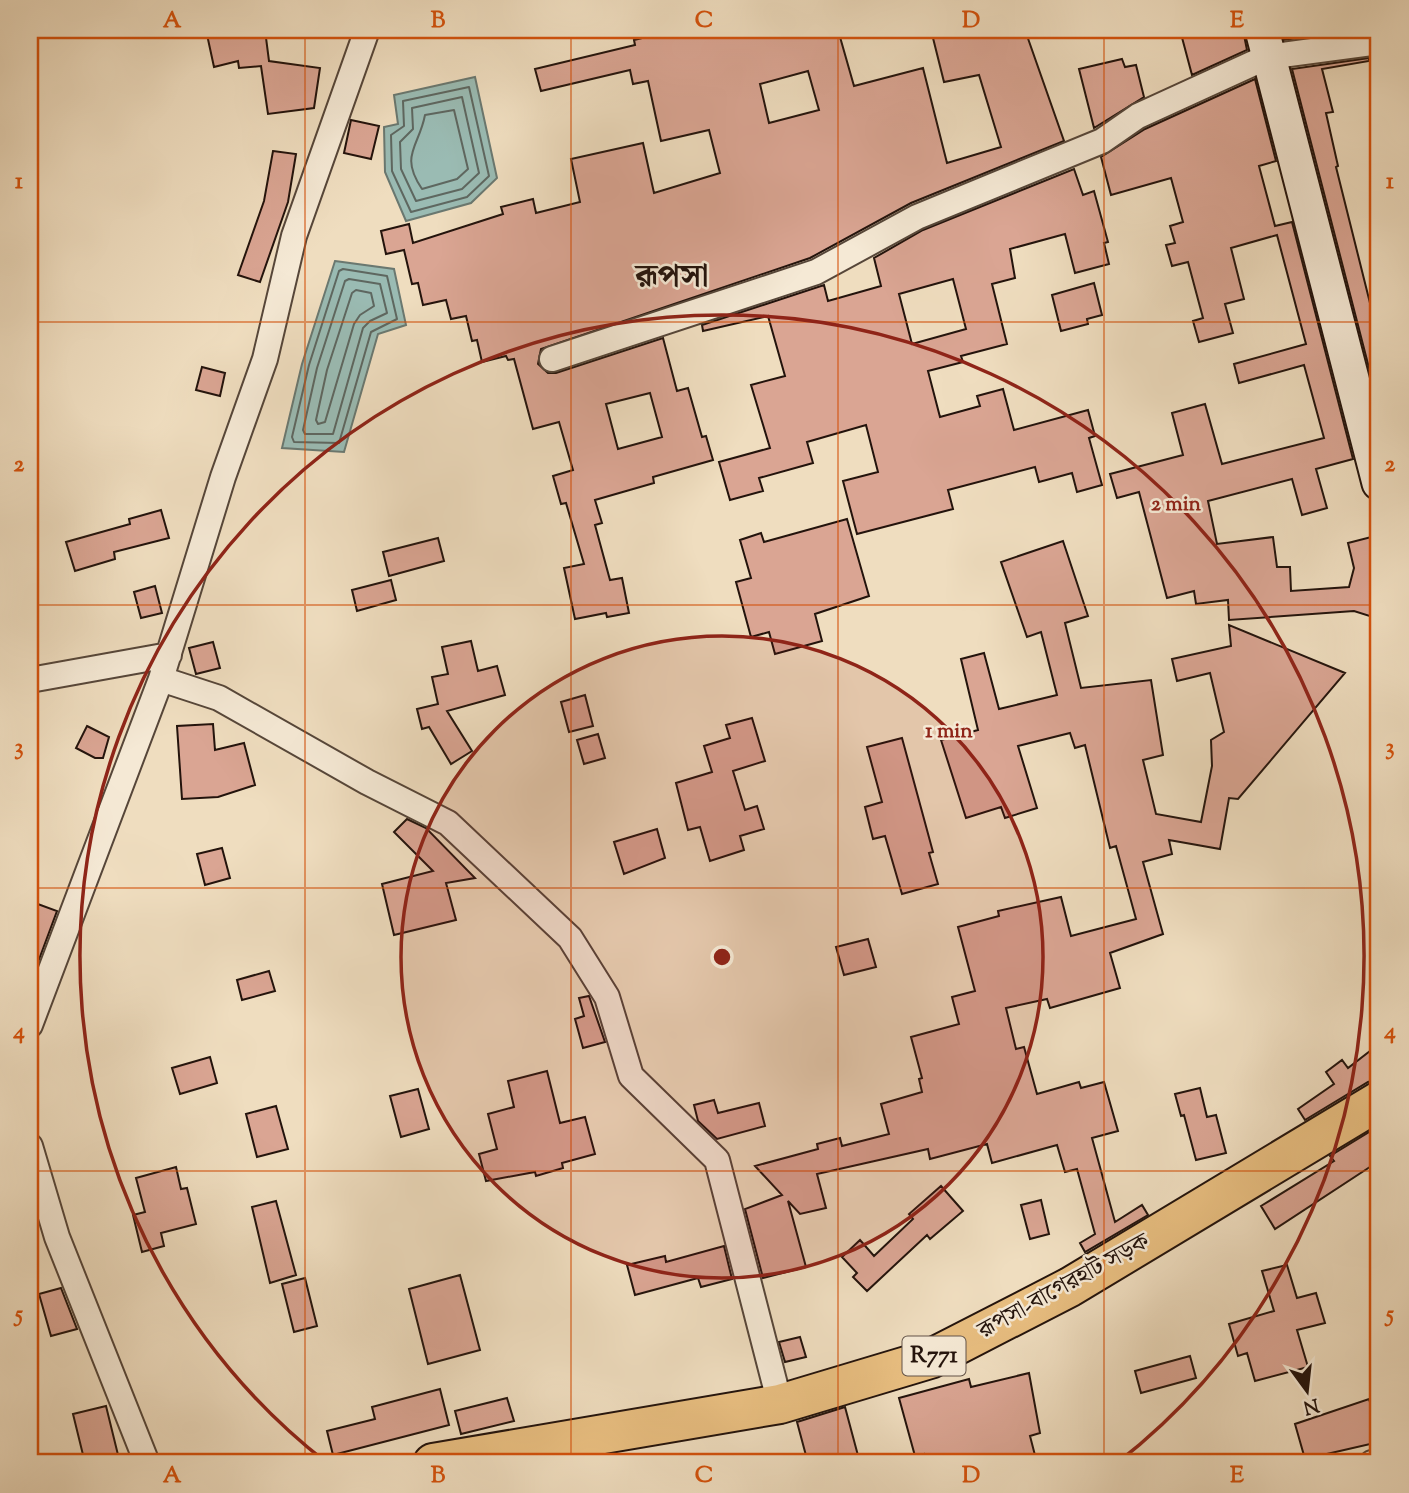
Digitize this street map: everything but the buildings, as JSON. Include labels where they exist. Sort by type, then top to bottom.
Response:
[{"type":"main road","points":[[1265,43],[1379,483]]},
{"type":"main road","name":"রূপসা-বাগেরহাট সড়ক","points":[[433,1463],[780,1404],[930,1359],[1070,1287],[1379,1101]]},
{"type":"street","points":[[30,1025],[161,680],[223,477],[265,359],[294,236],[367,30]]},
{"type":"street","points":[[552,359],[816,272],[917,217],[1102,141],[1139,116],[1265,43],[1379,42]]},
{"type":"street","points":[[30,680],[169,655]]},
{"type":"street","points":[[161,680],[219,698],[368,782],[448,823],[570,938],[607,997],[631,1076],[717,1160],[780,1404]]},
{"type":"street","points":[[30,1146],[57,1237],[147,1463]]},
{"type":"street","points":[[1372,1463],[1379,1461]]},
{"type":"water","points":[[475,77],[497,178],[471,203],[406,221],[385,172],[384,127],[398,124],[394,95]]},
{"type":"water","points":[[335,261],[394,269],[406,325],[378,334],[344,452],[282,448],[302,364]]},
{"type":"district","name":"রূপসা","points":[[672,278]]}]
